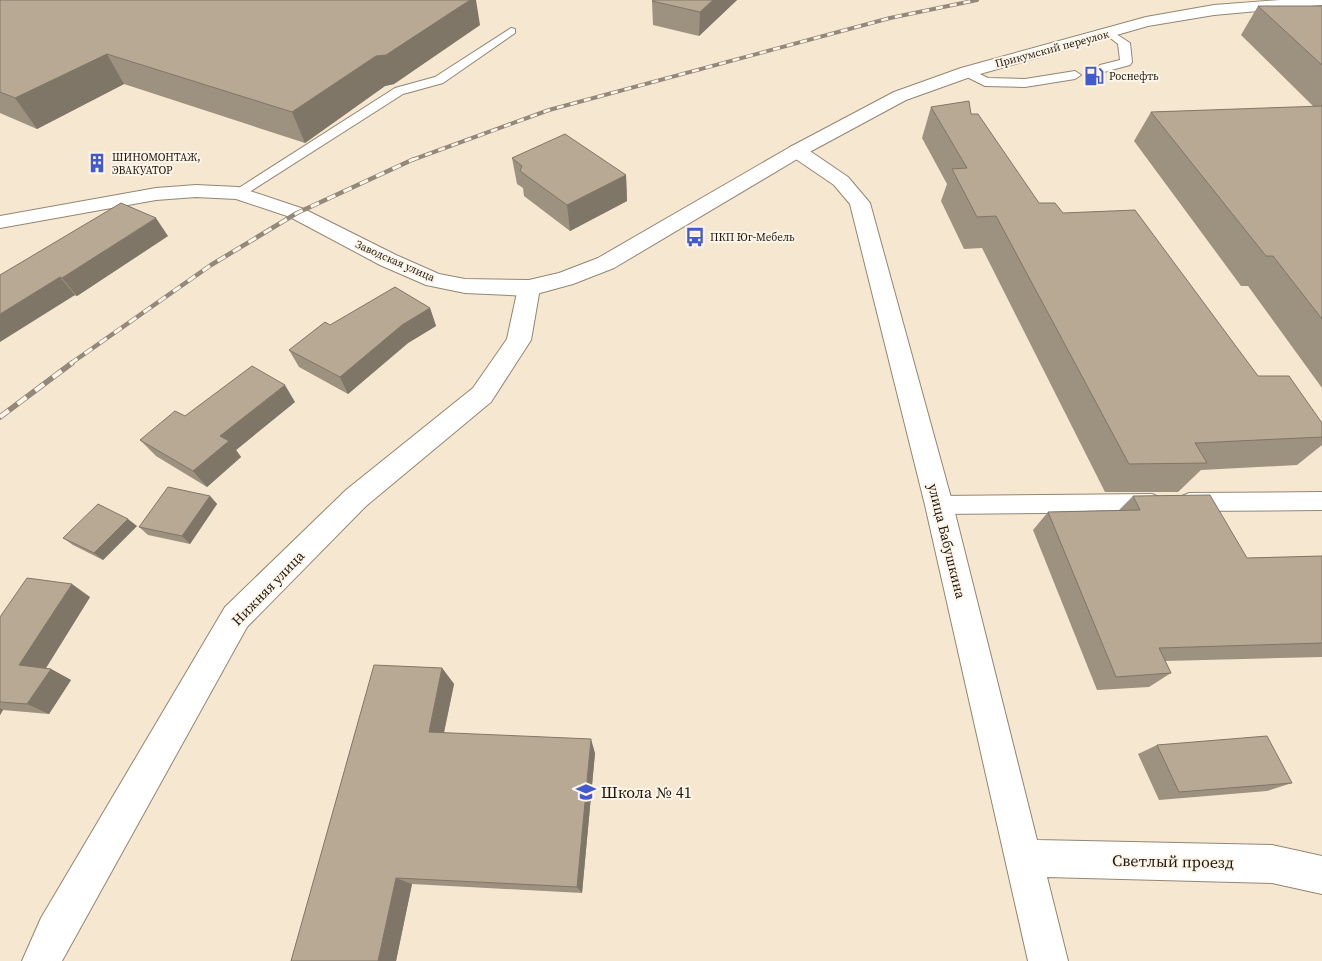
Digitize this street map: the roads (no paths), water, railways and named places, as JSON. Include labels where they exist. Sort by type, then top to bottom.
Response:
[{"type":"main road","name":"Прикумский переулок","points":[[797,151],[900,96],[967,72],[1146,22],[1214,10],[1322,1]]},
{"type":"main road","name":"Заводская улица","points":[[0,222],[156,194],[196,191],[238,192],[297,213],[388,260],[434,280],[465,286],[529,288],[565,279],[606,263],[797,151]]},
{"type":"main road","name":"улица Бабушкина","points":[[797,151],[841,181],[860,203],[939,505],[1048,961]]},
{"type":"main road","name":"Нижняя улица","points":[[42,961],[55,932],[236,617],[356,498],[482,395],[519,340],[529,288]]},
{"type":"main road","name":"Светлый проезд","points":[[1022,858],[1272,864],[1322,875]]},
{"type":"lane","points":[[238,192],[319,144],[400,91],[439,80],[511,31]]},
{"type":"lane","points":[[1104,68],[1126,62],[1124,43],[1110,33]]},
{"type":"lane","points":[[967,72],[985,82],[1025,83],[1075,75]]},
{"type":"lane","points":[[939,505],[1322,501]]},
{"type":"railway","points":[[412,160],[549,110],[890,18],[977,0]]},
{"type":"railway","points":[[70,364],[211,265],[297,213],[414,159]]},
{"type":"railway","points":[[0,417],[72,363]]},
{"type":"place","name":"Роснефть","points":[[1094,76]]},
{"type":"place","name":"ШИНОМОНТАЖ, ЭВАКУАТОР","points":[[97,163]]},
{"type":"place","name":"ПКП Юг-Мебель","points":[[695,237]]},
{"type":"place","name":"Школа № 41","points":[[586,792]]}]
